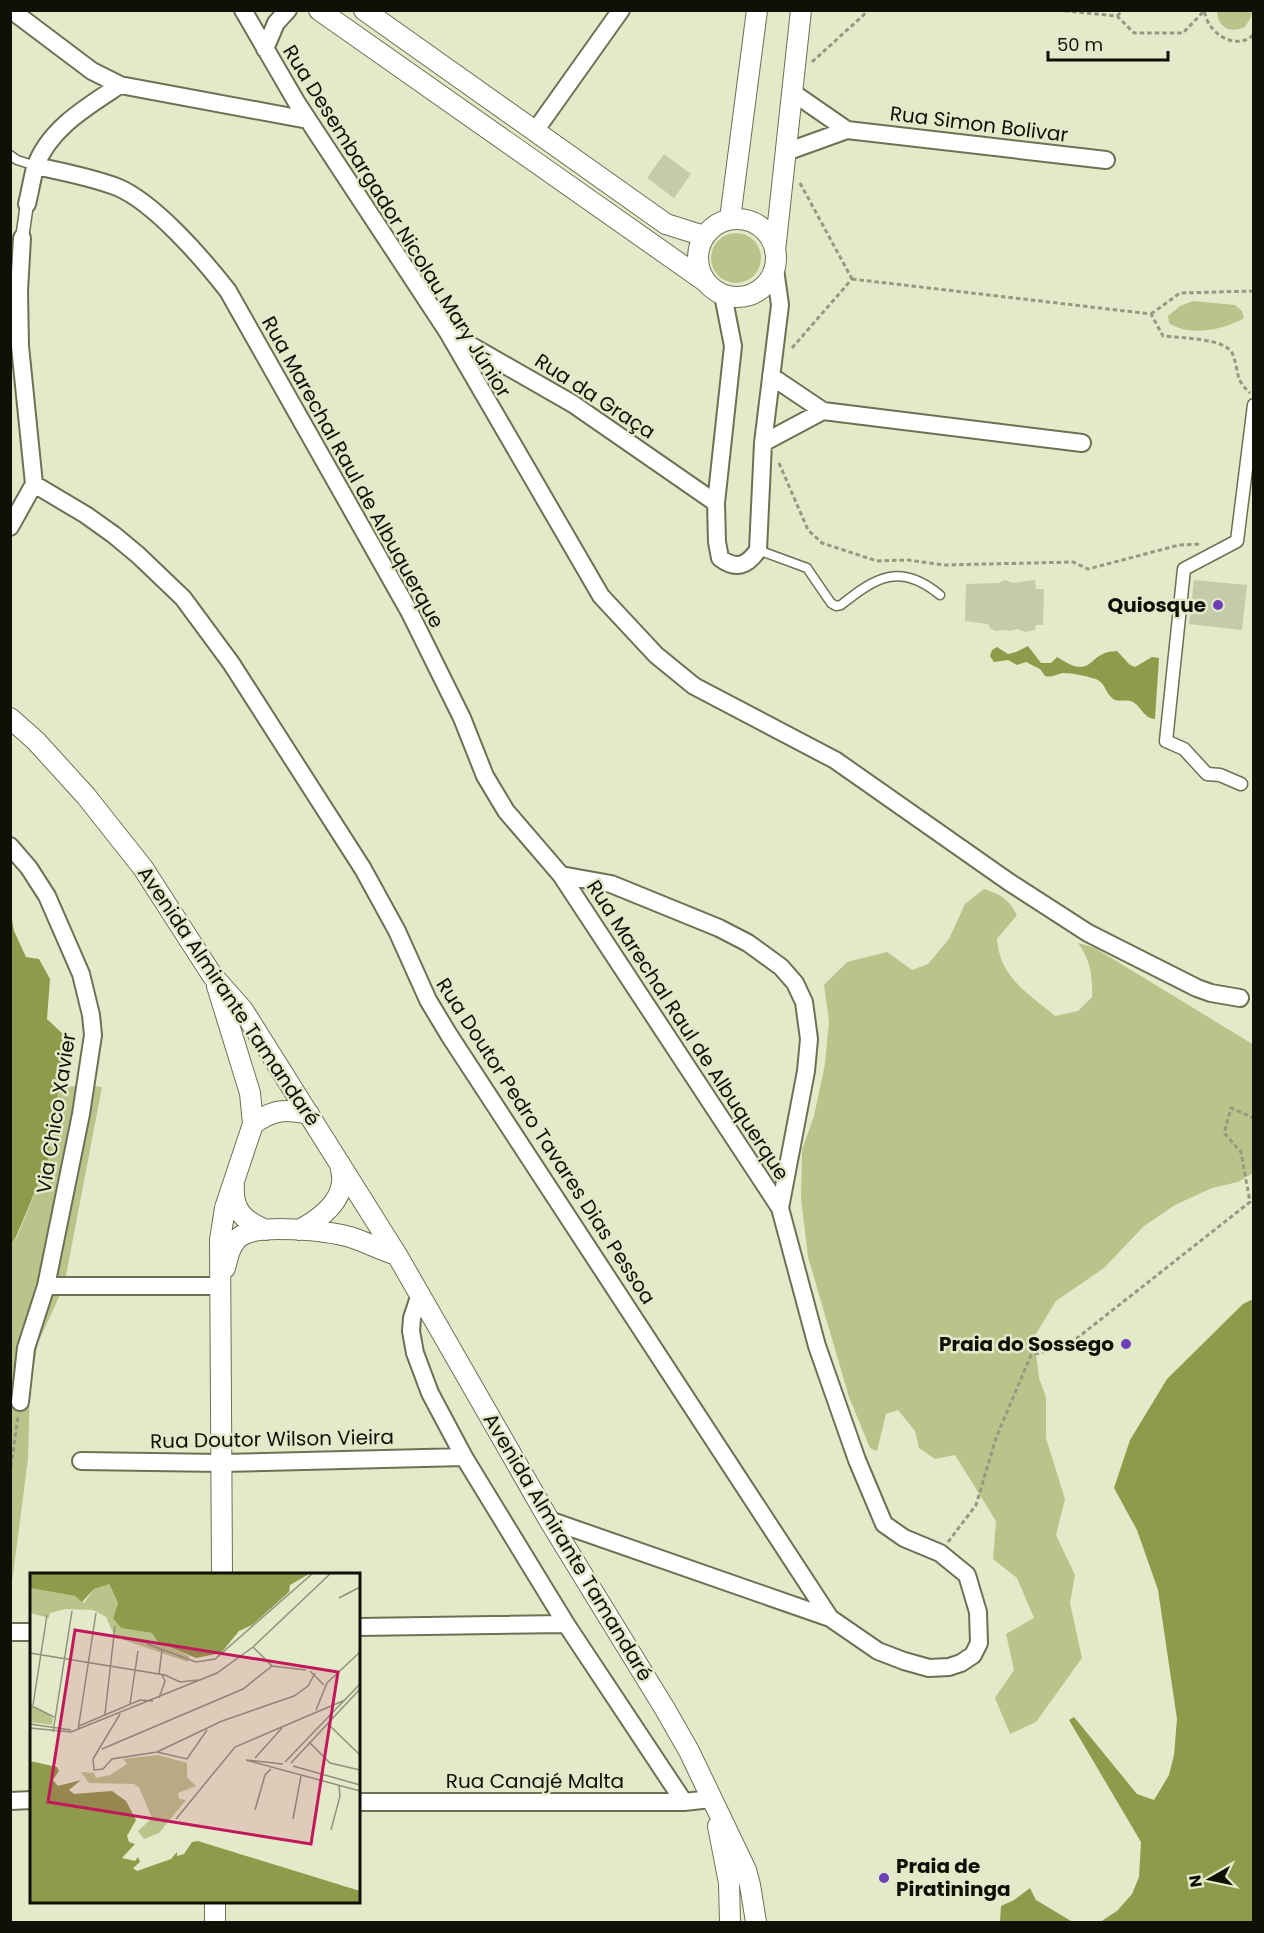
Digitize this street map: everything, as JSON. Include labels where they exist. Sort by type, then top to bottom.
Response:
[{"type":"street","points":[[10,10],[92,71],[120,85],[308,120]]},
{"type":"street","name":"Rua Desembargador Nicolau Mary Júnior","points":[[243,10],[308,120],[447,332],[601,596],[656,655],[694,686],[835,760],[1010,882],[1088,933],[1197,988],[1240,998]]},
{"type":"street","name":"Rua Desembargador Nicolau Mary Júnior","points":[[265,49],[276,22],[288,10]]},
{"type":"street","points":[[319,10],[706,282],[714,290],[734,298],[746,297],[766,285],[775,260],[801,10]]},
{"type":"street","points":[[535,131],[621,10]]},
{"type":"street","points":[[730,219],[757,10]]},
{"type":"street","points":[[373,13],[666,224],[704,236]]},
{"type":"street","points":[[10,527],[34,484],[20,346],[19,291],[22,238],[36,166],[46,147],[65,124],[83,109],[120,85]]},
{"type":"street","name":"Rua Simon Bolivar","points":[[793,86],[847,130]]},
{"type":"street","name":"Rua Simon Bolivar","points":[[786,154],[847,130],[1106,160]]},
{"type":"street","name":"Rua Marechal Raul de Albuquerque","points":[[36,166],[119,188],[137,199],[203,258],[228,291],[409,611],[462,718],[485,776],[507,811],[561,875],[780,1209],[817,1346],[857,1460],[884,1524],[904,1538],[940,1553],[967,1575],[978,1612],[979,1643],[973,1655],[961,1663],[948,1667],[929,1668],[904,1661],[878,1652],[830,1618],[549,1520]]},
{"type":"street","points":[[706,282],[700,272],[699,247],[704,236],[720,222],[742,219],[754,223],[771,239],[780,305],[771,373],[758,550],[751,561],[739,565],[727,564],[720,558],[717,542],[716,503],[733,346],[723,295]]},
{"type":"street","name":"Rua da Graça","points":[[447,332],[573,404],[716,503]]},
{"type":"street","points":[[771,373],[823,411],[1082,443]]},
{"type":"street","points":[[1241,784],[1220,775],[1207,774],[1184,749],[1166,741],[1184,569],[1237,541],[1254,405]]},
{"type":"street","points":[[766,441],[823,411]]},
{"type":"street","name":"Rua Doutor Pedro Tavares Dias Pessoa","points":[[34,484],[86,515],[138,555],[183,598],[231,663],[363,869],[397,931],[428,1000],[449,1035],[830,1618]]},
{"type":"street","name":"Avenida Almirante Tamandaré","points":[[10,718],[36,741],[86,796],[136,859],[212,975],[243,1010],[397,1255],[549,1520],[689,1751],[746,1870],[756,1923]]},
{"type":"street","name":"Via Chico Xavier","points":[[10,846],[29,868],[47,896],[81,974],[91,1015],[93,1035],[86,1085],[46,1286],[26,1348],[20,1402]]},
{"type":"street","name":"Rua Marechal Raul de Albuquerque","points":[[561,875],[611,885],[719,928],[748,943],[781,967],[795,983],[804,1002],[809,1039],[806,1071],[780,1209]]},
{"type":"street","points":[[212,975],[253,1108],[253,1124],[225,1208],[220,1240],[222,1573]]},
{"type":"street","points":[[253,1124],[265,1115],[278,1110],[309,1114]]},
{"type":"street","points":[[299,1230],[316,1221],[334,1201],[343,1180],[340,1164]]},
{"type":"street","points":[[234,1181],[233,1193],[237,1209],[247,1221],[266,1230]]},
{"type":"street","points":[[221,1286],[228,1255],[235,1241],[249,1232],[299,1230],[339,1234],[397,1255]]},
{"type":"street","points":[[46,1286],[221,1286]]},
{"type":"street","name":"Avenida Almirante Tamandaré","points":[[420,1294],[412,1325],[415,1353],[430,1393],[464,1457],[566,1624],[684,1802]]},
{"type":"street","name":"Rua Doutor Wilson Vieira","points":[[81,1461],[222,1463],[464,1457]]},
{"type":"street","points":[[360,1628],[566,1624]]},
{"type":"street","points":[[10,1632],[30,1632]]},
{"type":"street","points":[[10,1801],[30,1800]]},
{"type":"street","name":"Avenida Almirante Tamandaré","points":[[712,1801],[728,1874],[730,1923]]},
{"type":"street","name":"Rua Canajé Malta","points":[[360,1802],[712,1801]]},
{"type":"street","points":[[215,1903],[215,1923]]},
{"type":"lane","points":[[10,155],[17,160],[36,166]]},
{"type":"lane","points":[[758,550],[807,567],[831,603],[836,606],[841,605],[876,580],[892,577],[908,577],[928,586],[940,595]]},
{"type":"path","points":[[793,86],[869,10]]},
{"type":"path","points":[[1058,10],[1117,16],[1134,33],[1183,33],[1203,11],[1211,28],[1234,42],[1251,38],[1254,34]]},
{"type":"path","points":[[1117,16],[1123,10]]},
{"type":"path","points":[[786,154],[852,279]]},
{"type":"path","points":[[852,279],[1151,314],[1180,293],[1254,291]]},
{"type":"path","points":[[771,373],[852,279]]},
{"type":"path","points":[[1151,314],[1163,336],[1222,344],[1233,352],[1240,384],[1254,396]]},
{"type":"path","points":[[766,441],[808,530],[822,543],[877,561],[908,560],[944,566],[1073,562],[1088,569],[1179,545],[1202,544]]},
{"type":"path","points":[[940,1553],[976,1505],[996,1438],[1031,1355],[1067,1346],[1250,1202],[1241,1152],[1224,1132],[1232,1108],[1254,1118]]},
{"type":"path","points":[[10,1474],[20,1402]]},
{"type":"shaded area","points":[[1252,10],[1245,27],[1234,30],[1222,25],[1217,11]]},
{"type":"shaded area","points":[[731,233],[741,233],[754,240],[761,253],[761,263],[754,276],[741,283],[731,283],[722,279],[715,272],[711,263],[711,253],[715,244],[722,237]]},
{"type":"shaded area","points":[[1193,301],[1235,305],[1242,311],[1244,318],[1217,329],[1196,331],[1186,330],[1169,323],[1168,316],[1180,306]]},
{"type":"shaded area","points":[[1028,646],[1041,663],[1051,663],[1057,657],[1079,667],[1084,667],[1105,653],[1117,651],[1130,665],[1135,667],[1152,657],[1159,658],[1155,719],[1148,717],[1133,702],[1113,699],[1096,679],[1067,673],[1045,676],[1040,669],[1026,662],[1017,665],[1008,660],[994,662],[990,656],[992,650],[997,647],[1008,654]]},
{"type":"shaded area","points":[[984,889],[1004,898],[1017,915],[997,939],[1003,964],[1025,991],[1055,1016],[1078,1011],[1092,997],[1090,968],[1078,943],[1095,948],[1254,1045],[1253,1173],[1238,1182],[1212,1188],[1175,1205],[1144,1226],[1104,1268],[1056,1301],[1034,1337],[1039,1378],[1046,1397],[1046,1438],[1065,1499],[1056,1535],[1075,1575],[1070,1603],[1082,1658],[1036,1722],[1010,1734],[995,1698],[1014,1670],[1006,1634],[1034,1618],[1017,1578],[993,1559],[996,1521],[955,1455],[935,1459],[919,1448],[915,1431],[898,1410],[886,1414],[877,1451],[870,1448],[849,1397],[808,1257],[801,1198],[802,1150],[814,1116],[825,1064],[829,1021],[824,985],[847,962],[887,952],[912,970],[928,964],[949,939],[965,904]]},
{"type":"shaded area","points":[[10,909],[14,931],[26,957],[39,959],[50,979],[47,1019],[66,1037],[48,1160],[11,1244]]},
{"type":"shaded area","points":[[86,1085],[102,1087],[64,1286],[38,1343],[30,1386],[28,1459],[11,1590],[11,1244],[17,1237],[48,1160],[58,1088]]},
{"type":"shaded area","points":[[1253,1299],[1253,1922],[1100,1922],[1117,1911],[1132,1894],[1139,1877],[1141,1842],[1069,1720],[1074,1717],[1137,1794],[1154,1800],[1169,1775],[1174,1755],[1177,1719],[1158,1590],[1137,1530],[1114,1488],[1130,1440],[1167,1379],[1243,1304]]},
{"type":"shaded area","points":[[1030,1888],[1036,1900],[1071,1921],[1100,1922],[1000,1922],[1001,1906]]},
{"type":"building","points":[[664,154],[691,174],[674,198],[647,178]]},
{"type":"building","points":[[1005,580],[1013,583],[1035,580],[1036,589],[1044,589],[1043,625],[1036,625],[1035,630],[1025,632],[1018,629],[995,631],[988,624],[965,621],[966,584],[999,583]]},
{"type":"building","name":"Quiosque","points":[[1194,580],[1247,585],[1242,630],[1189,624]]},
{"type":"place","name":"Quiosque","points":[[1218,605]]},
{"type":"place","name":"Praia do Sossego","points":[[1126,1344]]},
{"type":"place","name":"Praia de Piratininga","points":[[884,1878]]}]
